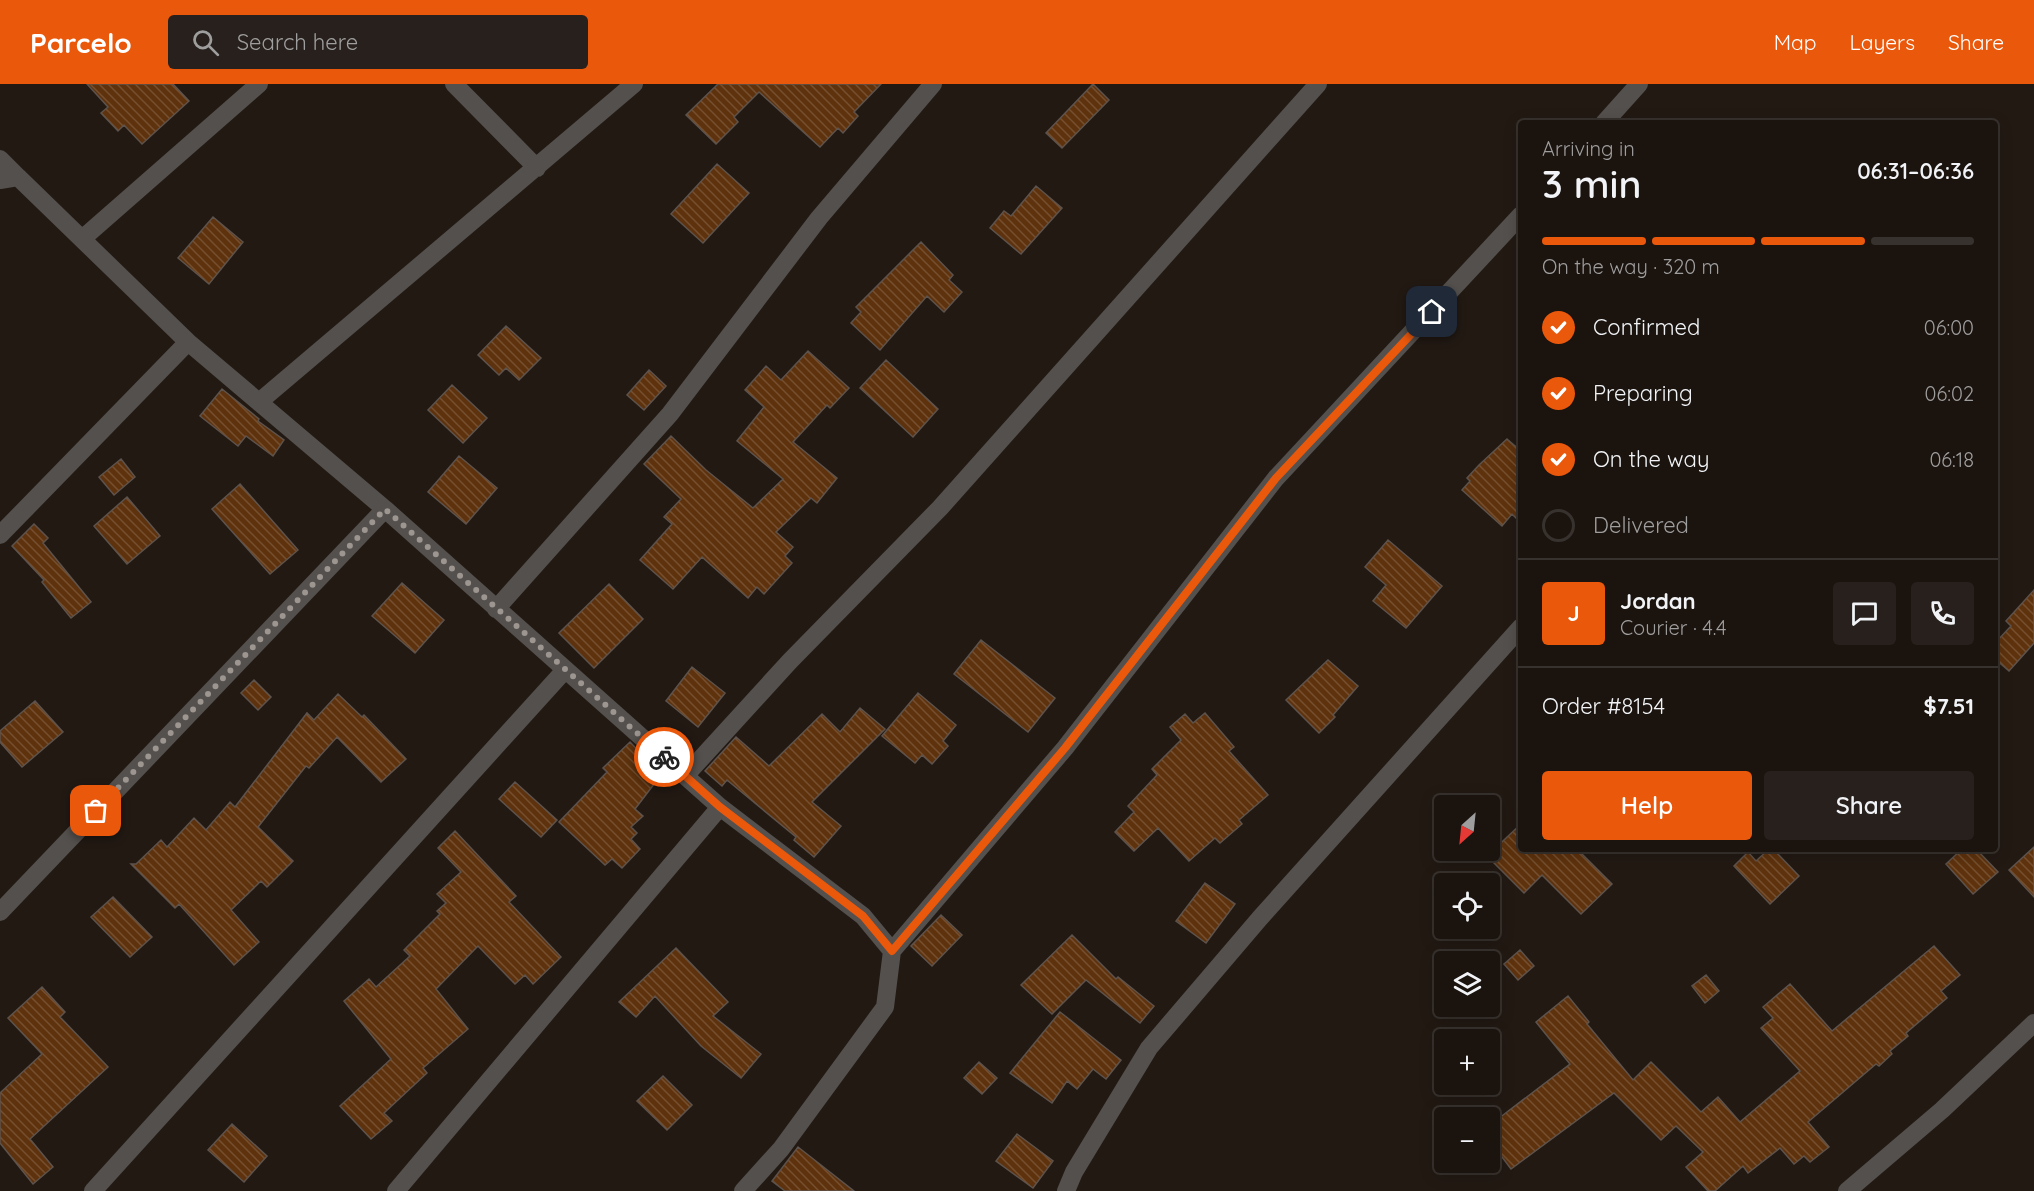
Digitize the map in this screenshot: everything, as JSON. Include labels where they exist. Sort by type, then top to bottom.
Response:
[{"type":"street","points":[[82,239],[259,84]]},
{"type":"street","points":[[454,84],[537,168]]},
{"type":"street","points":[[259,402],[634,84]]},
{"type":"street","points":[[496,609],[670,414],[819,218],[933,84]]},
{"type":"street","points":[[685,776],[790,661],[940,508],[1318,84]]},
{"type":"street","points":[[1607,120],[1639,84]]},
{"type":"street","points":[[0,159],[188,342],[385,509],[720,807],[863,916],[892,951]]},
{"type":"street","points":[[0,180],[18,177]]},
{"type":"street","points":[[743,1191],[781,1149],[885,1007],[892,951],[1065,748],[1276,478],[1518,218]]},
{"type":"street","points":[[0,535],[188,342]]},
{"type":"street","points":[[0,912],[385,509]]},
{"type":"street","points":[[1066,1191],[1074,1172],[1149,1048],[1268,909],[1518,630]]},
{"type":"street","points":[[93,1191],[565,670]]},
{"type":"street","points":[[396,1191],[720,807]]},
{"type":"street","points":[[1847,1191],[1942,1110],[2034,1023]]},
{"type":"building","points":[[87,84],[173,84],[189,101],[142,144],[124,125],[118,131],[101,113],[108,107]]},
{"type":"building","points":[[718,84],[881,84],[854,112],[858,116],[843,133],[838,128],[820,147],[759,92],[734,117],[738,122],[716,144],[686,115]]},
{"type":"building","points":[[1093,84],[1109,100],[1062,148],[1046,133]]},
{"type":"building","points":[[717,164],[749,193],[703,243],[671,214]]},
{"type":"building","points":[[1036,186],[1062,208],[1021,254],[990,228],[1004,211],[1011,216]]},
{"type":"building","points":[[213,217],[243,242],[209,284],[178,258]]},
{"type":"building","points":[[921,242],[953,275],[949,280],[962,292],[944,312],[927,296],[880,350],[851,323],[861,312],[856,307]]},
{"type":"building","points":[[506,326],[541,358],[519,380],[506,368],[499,375],[478,355]]},
{"type":"building","points":[[808,351],[849,388],[830,408],[827,405],[793,442],[837,478],[817,503],[811,498],[776,532],[793,547],[785,556],[792,563],[764,594],[757,587],[748,598],[702,557],[673,589],[640,560],[672,524],[664,517],[681,499],[644,464],[671,436],[706,470],[753,508],[783,479],[737,441],[764,407],[745,390],[766,366],[781,380]]},
{"type":"building","points":[[886,360],[938,409],[913,437],[860,388]]},
{"type":"building","points":[[649,370],[666,386],[644,410],[627,395]]},
{"type":"building","points":[[452,385],[487,418],[463,443],[428,410]]},
{"type":"building","points":[[222,389],[259,419],[258,421],[284,440],[273,456],[246,436],[238,446],[200,416]]},
{"type":"building","points":[[1507,439],[1518,448],[1518,520],[1512,514],[1502,526],[1462,490],[1470,481],[1467,478]]},
{"type":"building","points":[[459,456],[497,488],[466,524],[428,492]]},
{"type":"building","points":[[121,459],[135,477],[114,495],[99,477]]},
{"type":"building","points":[[240,484],[298,550],[270,574],[212,509]]},
{"type":"building","points":[[127,497],[160,536],[127,564],[94,526]]},
{"type":"building","points":[[34,524],[48,538],[43,543],[91,602],[71,618],[42,582],[44,580],[12,546]]},
{"type":"building","points":[[1388,540],[1442,586],[1406,628],[1373,601],[1386,585],[1365,567]]},
{"type":"building","points":[[402,583],[444,620],[415,653],[372,616]]},
{"type":"building","points":[[609,584],[643,619],[594,668],[559,633]]},
{"type":"building","points":[[2034,590],[2034,643],[2009,671],[1998,662],[1998,640],[2011,626],[2006,621]]},
{"type":"building","points":[[981,640],[1055,698],[1028,732],[954,674]]},
{"type":"building","points":[[1328,660],[1358,686],[1333,715],[1335,717],[1319,733],[1286,700]]},
{"type":"building","points":[[692,667],[725,693],[698,727],[666,701]]},
{"type":"building","points":[[254,680],[271,697],[258,710],[241,693]]},
{"type":"building","points":[[918,693],[956,725],[943,741],[948,746],[932,764],[922,755],[915,763],[882,736]]},
{"type":"building","points":[[338,694],[362,717],[364,715],[406,759],[381,782],[337,737],[309,768],[306,766],[258,827],[293,861],[267,887],[261,881],[231,910],[259,942],[234,965],[179,904],[175,908],[131,864],[136,864],[161,840],[167,847],[194,818],[206,830],[230,802],[235,807],[307,713],[314,720]]},
{"type":"building","points":[[35,701],[63,732],[22,767],[0,742],[0,731]]},
{"type":"building","points":[[860,708],[885,729],[812,802],[841,826],[814,857],[794,840],[796,837],[727,780],[722,786],[705,771],[736,737],[769,766],[822,714],[840,732]]},
{"type":"building","points":[[1205,713],[1234,747],[1229,751],[1268,795],[1239,820],[1242,824],[1220,843],[1215,838],[1189,861],[1158,828],[1134,851],[1115,832],[1134,812],[1128,806],[1157,775],[1152,769],[1181,740],[1170,727],[1185,714],[1193,723]]},
{"type":"building","points":[[630,742],[661,775],[635,809],[643,816],[631,827],[637,833],[631,839],[640,849],[622,868],[612,859],[605,865],[559,822],[607,772],[603,768]]},
{"type":"building","points":[[515,782],[557,820],[541,837],[499,799]]},
{"type":"building","points":[[1518,827],[1518,852],[1580,852],[1612,884],[1581,914],[1542,875],[1524,893],[1492,861],[1500,861],[1500,844]]},
{"type":"building","points":[[455,831],[516,896],[509,902],[561,957],[533,984],[525,975],[515,984],[478,946],[436,989],[468,1029],[423,1068],[427,1073],[384,1113],[392,1121],[371,1139],[340,1106],[391,1059],[344,1001],[369,979],[376,987],[410,956],[404,950],[440,914],[437,911],[446,903],[437,894],[461,872],[438,848]]},
{"type":"building","points":[[2034,847],[2034,897],[2009,870]]},
{"type":"building","points":[[1748,852],[1756,861],[1766,852],[1776,852],[1799,876],[1770,904],[1734,866]]},
{"type":"building","points":[[1959,852],[1979,852],[1998,872],[1973,894],[1946,864]]},
{"type":"building","points":[[1205,883],[1235,904],[1206,943],[1176,921]]},
{"type":"building","points":[[113,897],[152,937],[130,957],[91,917]]},
{"type":"building","points":[[941,915],[962,935],[932,966],[911,946]]},
{"type":"building","points":[[1072,935],[1116,979],[1118,977],[1154,1006],[1140,1023],[1086,980],[1052,1014],[1021,985]]},
{"type":"building","points":[[1934,946],[1960,975],[1941,991],[1947,998],[1906,1033],[1908,1036],[1890,1051],[1892,1054],[1879,1066],[1876,1064],[1808,1122],[1829,1147],[1810,1162],[1804,1156],[1794,1164],[1780,1148],[1748,1173],[1743,1166],[1715,1191],[1708,1191],[1686,1167],[1703,1152],[1676,1126],[1661,1140],[1614,1093],[1511,1169],[1500,1154],[1500,1117],[1570,1064],[1536,1022],[1568,996],[1589,1022],[1587,1024],[1633,1080],[1651,1062],[1701,1112],[1718,1097],[1740,1122],[1800,1071],[1761,1028],[1773,1018],[1763,1007],[1790,984],[1832,1031]]},
{"type":"building","points":[[676,948],[728,1002],[713,1016],[761,1054],[741,1078],[701,1046],[655,996],[636,1017],[619,1002]]},
{"type":"building","points":[[1520,950],[1534,966],[1518,980],[1504,964]]},
{"type":"building","points":[[1706,975],[1719,991],[1705,1003],[1692,986]]},
{"type":"building","points":[[42,987],[65,1012],[60,1017],[108,1067],[30,1139],[53,1167],[33,1184],[0,1143],[0,1093],[42,1054],[8,1018]]},
{"type":"building","points":[[1060,1012],[1121,1060],[1106,1079],[1093,1069],[1077,1089],[1067,1081],[1052,1103],[1010,1073]]},
{"type":"building","points":[[979,1062],[997,1078],[982,1094],[964,1078]]},
{"type":"building","points":[[663,1076],[692,1105],[667,1130],[637,1101]]},
{"type":"building","points":[[232,1124],[267,1156],[244,1182],[208,1150]]},
{"type":"building","points":[[1017,1134],[1053,1161],[1033,1188],[996,1161]]},
{"type":"building","points":[[798,1147],[854,1191],[785,1191],[772,1181]]},
{"type":"way so far","points":[[96,811],[385,509],[664,757]]},
{"type":"route","points":[[664,757],[720,807],[863,916],[892,951],[1065,748],[1276,478],[1432,312]]}]
